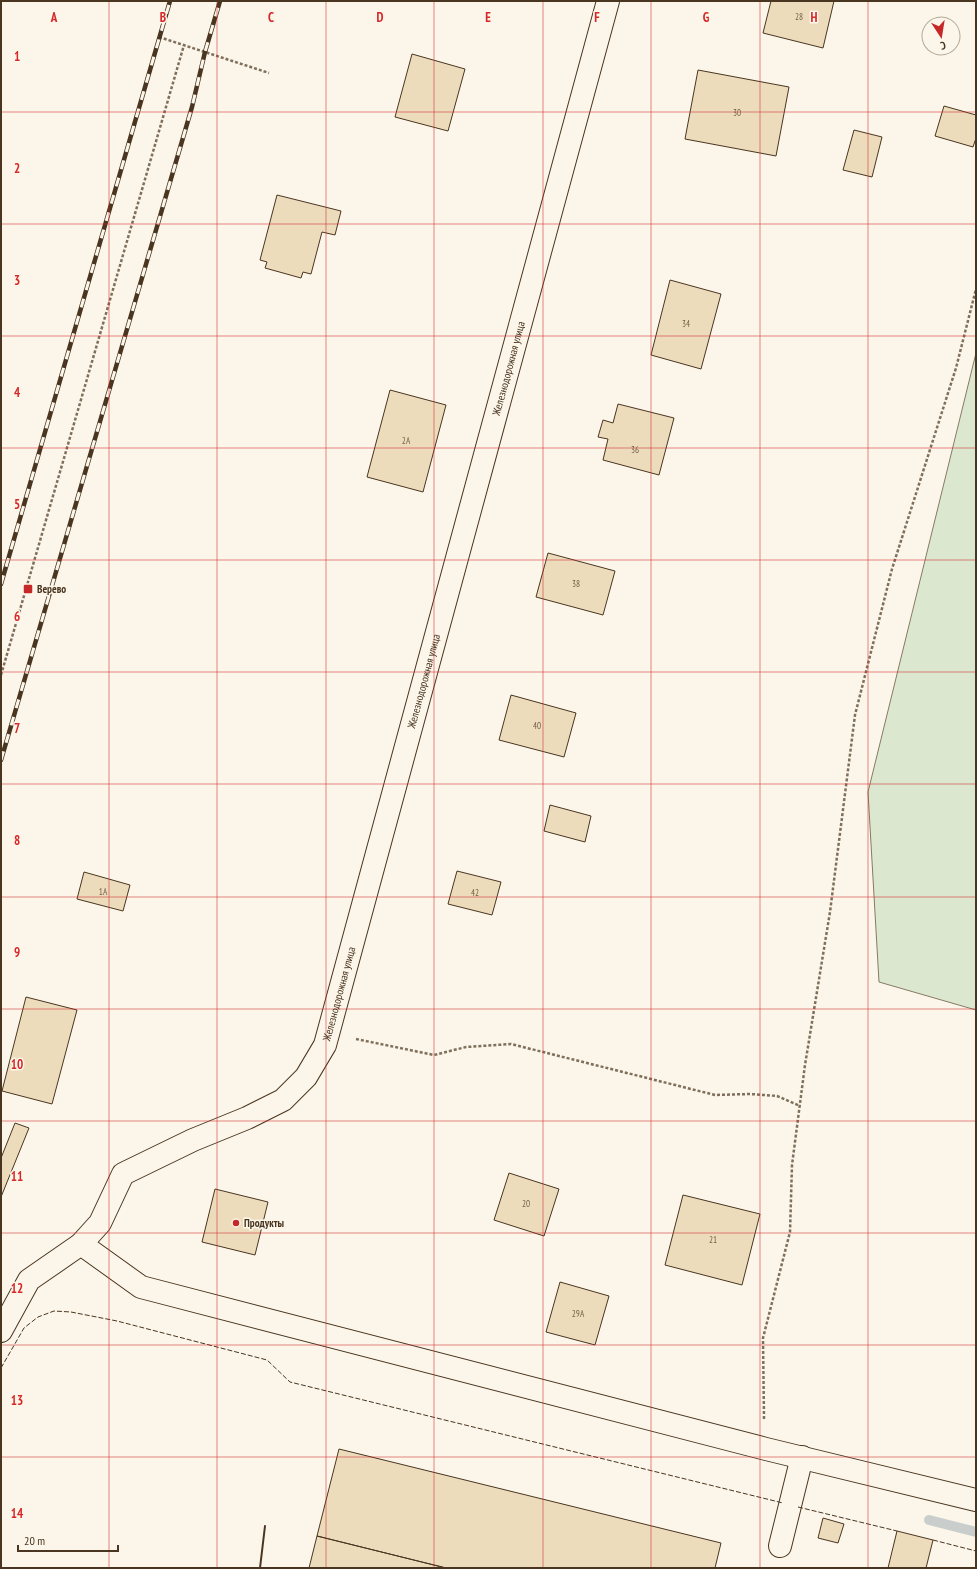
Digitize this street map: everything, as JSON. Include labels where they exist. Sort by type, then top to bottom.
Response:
[{"type":"street","name":"Железнодорожная улица","points":[[1,1331],[29,1280],[81,1244],[100,1222],[123,1174],[193,1140],[247,1118],[283,1100],[306,1077],[325,1045],[608,1]]},
{"type":"street","points":[[81,1244],[141,1287],[766,1450],[802,1457],[976,1500]]},
{"type":"street","points":[[780,1546],[802,1457]]},
{"type":"path","points":[[159,37],[269,73]]},
{"type":"path","points":[[1,675],[184,45]]},
{"type":"path","points":[[766,1450],[763,1413],[764,1338],[790,1232],[792,1165],[830,912],[855,715],[892,569],[956,368],[976,289]]},
{"type":"path","points":[[328,1033],[434,1055],[466,1047],[510,1044],[715,1095],[750,1094],[777,1096],[800,1106]]},
{"type":"green space","points":[[976,353],[976,1010],[879,982],[868,792]]},
{"type":"building","points":[[771,1],[834,1],[823,48],[763,33]]},
{"type":"building","points":[[412,54],[465,69],[448,131],[395,117]]},
{"type":"building","points":[[698,70],[789,87],[776,156],[685,139]]},
{"type":"building","points":[[944,106],[976,115],[976,138],[973,147],[935,136]]},
{"type":"building","points":[[854,130],[882,137],[872,177],[843,170]]},
{"type":"building","points":[[277,195],[341,211],[335,235],[322,232],[311,274],[303,272],[301,278],[265,268],[267,262],[260,260]]},
{"type":"building","points":[[670,280],[721,294],[701,369],[651,355]]},
{"type":"building","points":[[390,390],[446,405],[423,492],[367,477]]},
{"type":"building","points":[[618,404],[674,418],[659,475],[603,460],[608,439],[598,437],[603,420],[613,423]]},
{"type":"building","points":[[548,553],[615,571],[603,615],[536,597]]},
{"type":"building","points":[[511,695],[576,713],[564,757],[499,740]]},
{"type":"building","points":[[550,805],[591,816],[585,842],[544,831]]},
{"type":"building","points":[[457,871],[501,882],[492,915],[448,904]]},
{"type":"building","points":[[84,872],[130,885],[123,911],[77,899]]},
{"type":"building","points":[[26,997],[77,1010],[52,1104],[2,1091]]},
{"type":"building","points":[[15,1123],[29,1128],[1,1197],[1,1158]]},
{"type":"building","points":[[509,1173],[559,1189],[544,1236],[494,1220]]},
{"type":"building","points":[[215,1189],[268,1202],[255,1255],[202,1242]]},
{"type":"building","points":[[683,1195],[760,1214],[742,1285],[665,1265]]},
{"type":"building","points":[[560,1282],[609,1296],[595,1345],[546,1332]]},
{"type":"building","points":[[339,1449],[721,1543],[715,1568],[446,1568],[317,1536]]},
{"type":"building","points":[[823,1518],[844,1524],[838,1543],[818,1538]]},
{"type":"building","points":[[897,1531],[933,1540],[926,1568],[888,1568]]},
{"type":"building","points":[[317,1536],[446,1568],[309,1568]]},
{"type":"waterway","points":[[929,1520],[976,1532]]},
{"type":"railway","points":[[1,584],[170,1]]},
{"type":"railway","points":[[1,760],[192,107],[205,52],[220,1]]},
{"type":"fence","points":[[1,1368],[24,1328],[38,1317],[54,1311],[71,1312],[117,1321],[267,1360],[290,1382],[783,1503]]},
{"type":"fence","points":[[798,1507],[897,1531]]},
{"type":"fence","points":[[933,1540],[976,1551]]},
{"type":"wall","points":[[260,1568],[265,1526]]},
{"type":"place","name":"Верево","points":[[28,589]]},
{"type":"place","name":"Продукты","points":[[236,1223]]}]
